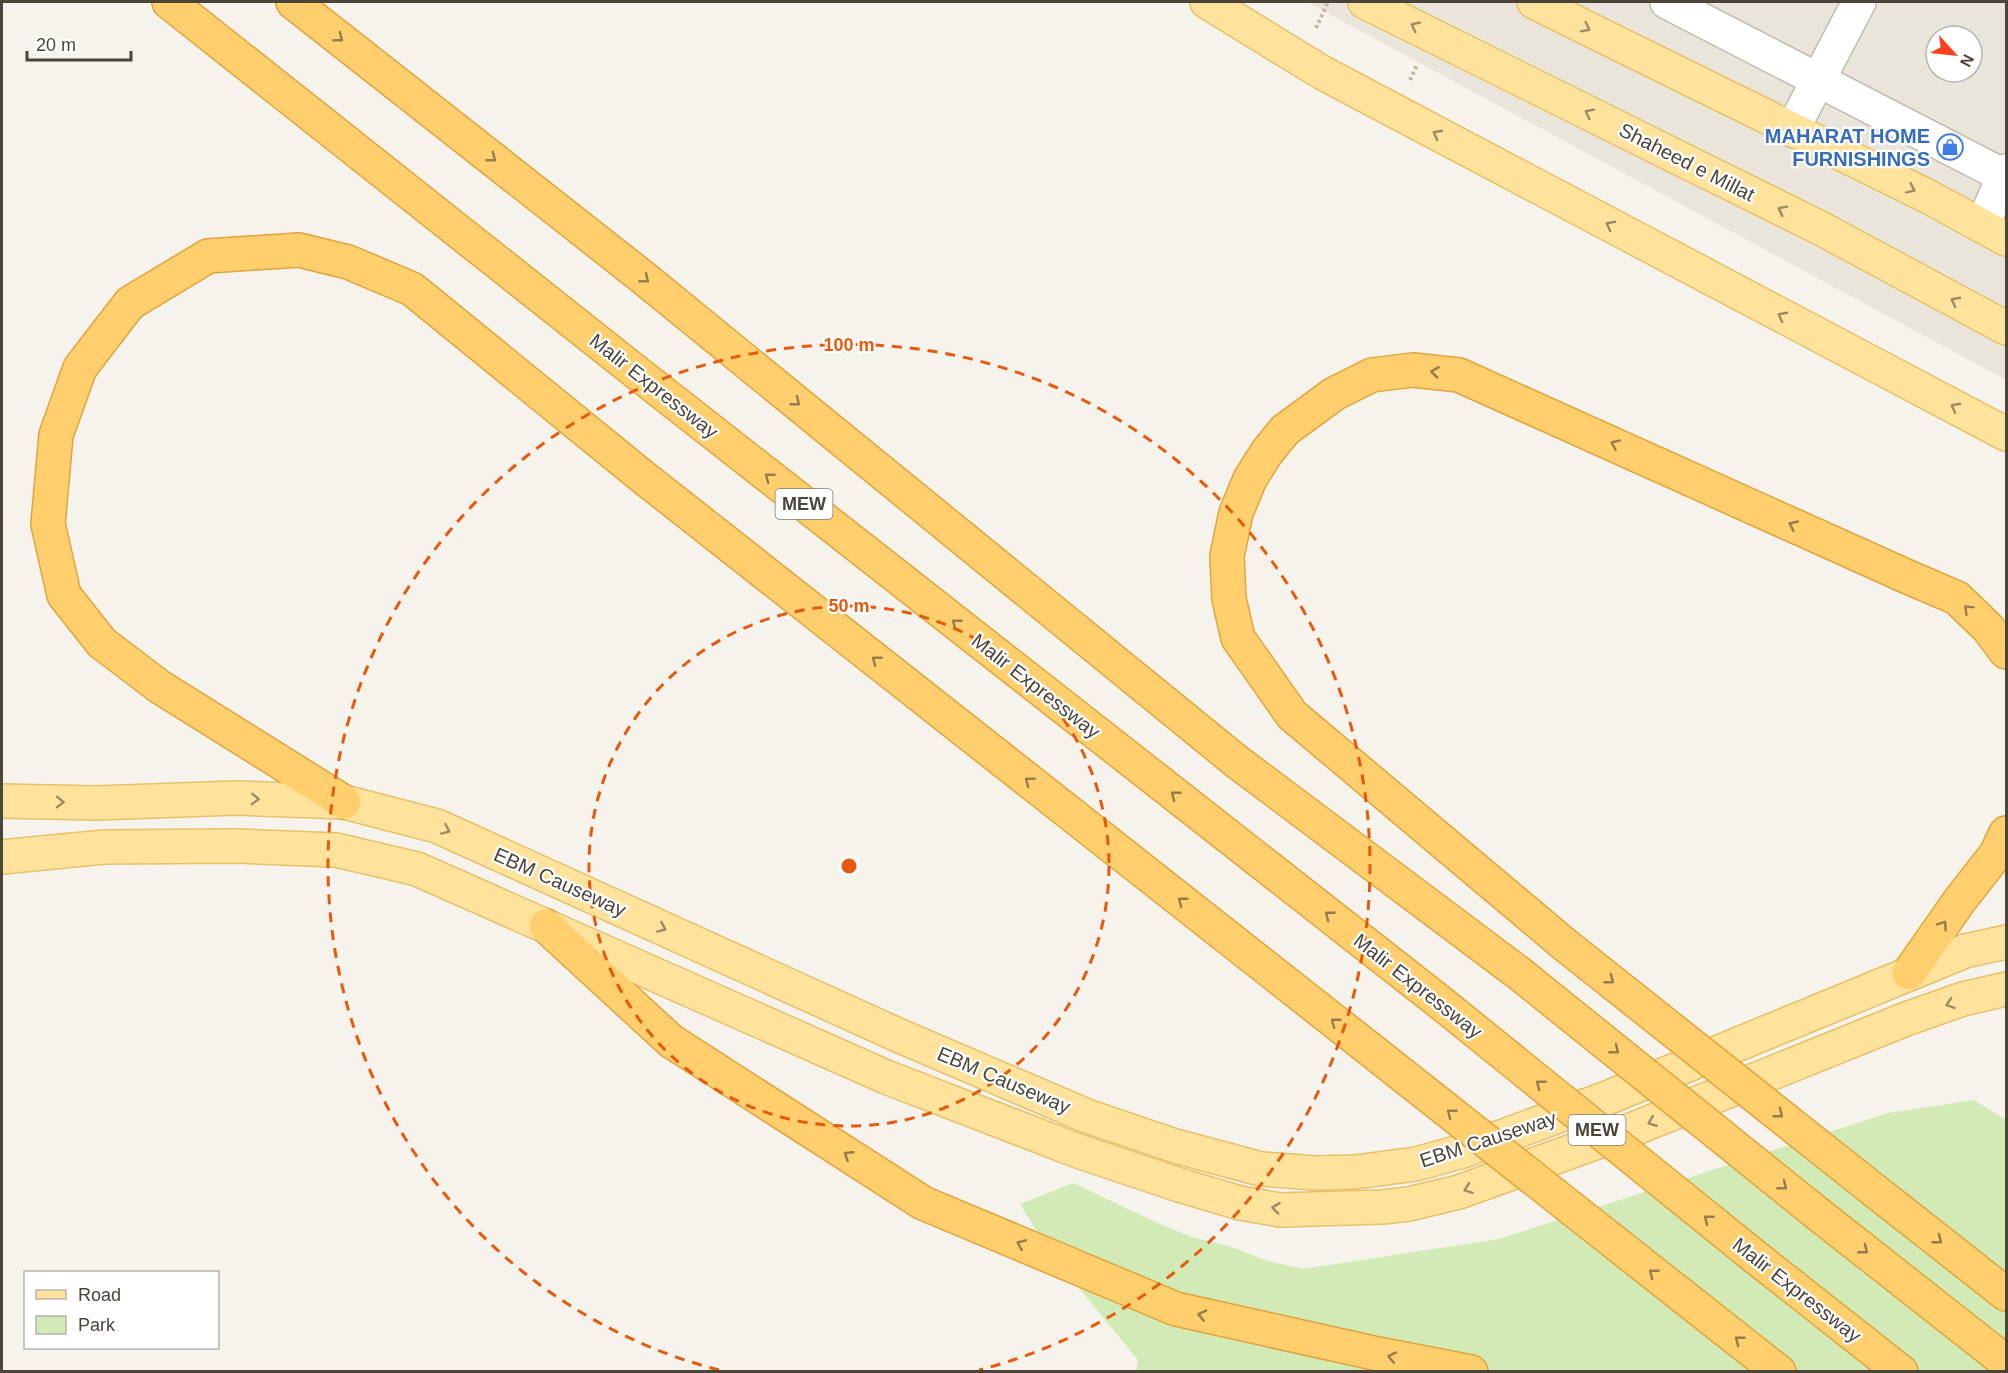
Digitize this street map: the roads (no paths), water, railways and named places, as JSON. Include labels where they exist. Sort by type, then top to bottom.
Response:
[{"type":"highway","name":"Malir Expressway","points":[[169,2],[1441,1004],[1901,1371]]},
{"type":"highway","points":[[293,2],[640,275],[1236,761],[1520,974],[1818,1214],[2007,1362]]},
{"type":"highway","points":[[344,802],[160,687],[102,643],[64,596],[48,524],[56,435],[80,368],[130,303],[207,256],[299,250],[348,262],[412,289],[643,477],[1779,1371]]},
{"type":"highway","points":[[2007,652],[1988,628],[1956,598],[1459,375],[1413,370],[1372,375],[1334,394],[1284,430],[1250,478],[1236,513],[1227,556],[1229,599],[1238,638],[1292,714],[1564,944],[2007,1294]]},
{"type":"highway","points":[[1909,973],[1996,854],[2007,833]]},
{"type":"highway","points":[[546,926],[671,1041],[923,1203],[1176,1309],[1378,1354],[1470,1371]]},
{"type":"main road","points":[[1207,2],[1323,74],[2007,434]]},
{"type":"main road","name":"Shaheed e Millat","points":[[1365,2],[1813,225],[2007,328]]},
{"type":"main road","points":[[1534,2],[1929,197],[1994,233]]},
{"type":"main road","name":"EBM Causeway","points":[[2,801],[96,803],[237,798],[344,802],[437,826],[889,1031],[1087,1116],[1175,1146],[1262,1169],[1316,1173],[1355,1172],[1416,1164],[1463,1150],[1608,1098],[1965,951],[2007,942]]},
{"type":"main road","name":"EBM Causeway","points":[[2,857],[104,847],[236,846],[336,850],[417,869],[886,1077],[1078,1151],[1240,1203],[1280,1210],[1382,1208],[1459,1192],[1636,1128],[1906,1018],[1963,999],[2007,989]]},
{"type":"street","points":[[1667,2],[2006,174],[1994,233]]},
{"type":"street","points":[[1792,130],[1859,2]]},
{"type":"place","name":"MAHARAT HOME FURNISHINGS","points":[[1950,147]]}]
